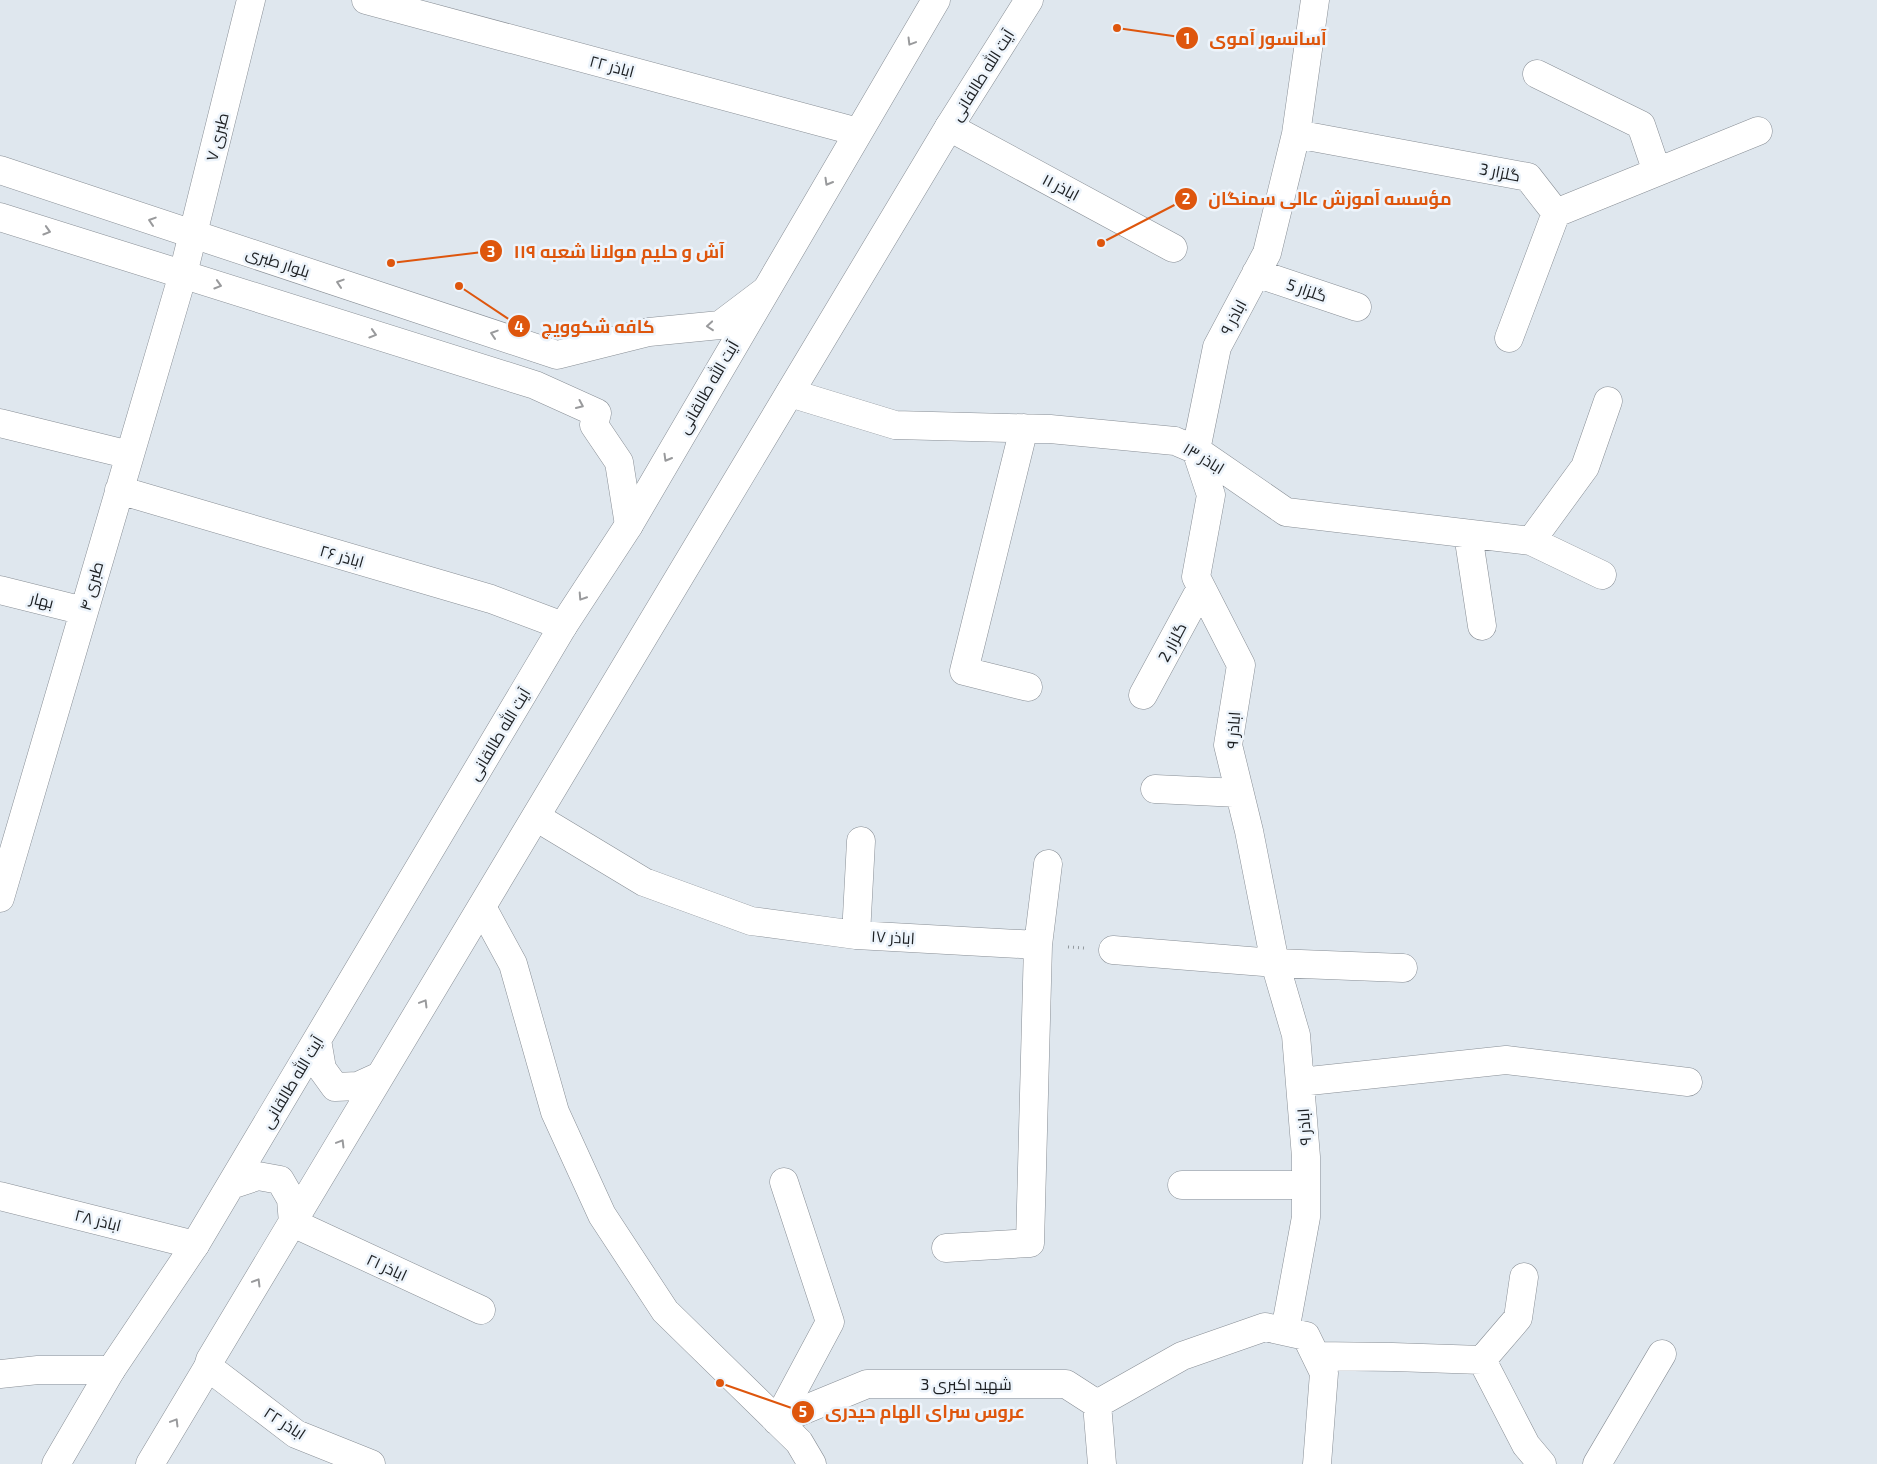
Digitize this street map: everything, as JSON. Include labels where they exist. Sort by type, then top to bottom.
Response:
[{"type":"street","name":"طبری ۷","points":[[183,274],[251,0]]},
{"type":"street","name":"اباذر ۲۲","points":[[366,0],[858,132]]},
{"type":"street","name":"آیت الله طالقانی","points":[[56,1464],[112,1370],[195,1245],[563,626],[628,525],[936,0]]},
{"type":"street","name":"آیت الله طالقانی","points":[[157,1461],[210,1360],[950,127],[1029,0]]},
{"type":"street","name":"اباذر ۹","points":[[1285,1331],[1306,1217],[1306,1157],[1296,1035],[1275,962],[1228,745],[1241,665],[1196,577],[1211,495],[1196,450],[1218,347],[1267,253],[1296,134],[1315,0]]},
{"type":"street","points":[[1537,74],[1641,124],[1657,172]]},
{"type":"street","name":"اباذر ۱۱","points":[[950,127],[1173,248]]},
{"type":"street","points":[[1510,338],[1556,213],[1758,131]]},
{"type":"street","name":"گلزار 3","points":[[1296,134],[1528,177],[1556,213]]},
{"type":"street","name":"بلوار طبری","points":[[0,170],[557,355],[649,332],[720,325],[765,291]]},
{"type":"street","points":[[0,217],[535,385],[597,413],[594,425],[619,462],[628,525]]},
{"type":"street","name":"گلزار 5","points":[[1256,273],[1357,307]]},
{"type":"street","name":"طبری ۴","points":[[2,882],[183,274]]},
{"type":"street","name":"اباذر ۱۳","points":[[790,393],[895,425],[1050,429],[1175,441],[1196,450],[1286,512],[1530,541],[1602,575]]},
{"type":"street","points":[[1530,541],[1585,467],[1608,401]]},
{"type":"street","points":[[0,422],[130,455]]},
{"type":"street","points":[[1024,428],[964,672],[1028,687]]},
{"type":"street","name":"اباذر ۲۶","points":[[119,490],[491,599],[563,626]]},
{"type":"street","points":[[1468,534],[1482,626]]},
{"type":"street","name":"گلزار 2","points":[[1143,695],[1201,588]]},
{"type":"street","name":"بهار","points":[[0,590],[84,611]]},
{"type":"street","points":[[1155,788],[1239,793]]},
{"type":"street","name":"اباذر ۱۷","points":[[536,817],[644,882],[751,921],[856,935],[1038,945]]},
{"type":"street","points":[[856,935],[861,841]]},
{"type":"street","points":[[946,1248],[1030,1243],[1038,945],[1048,864]]},
{"type":"street","points":[[482,907],[513,964],[554,1112],[602,1215],[665,1311],[799,1442],[812,1464]]},
{"type":"street","points":[[1113,950],[1275,962],[1403,968]]},
{"type":"street","points":[[317,1040],[322,1069],[335,1087],[358,1086],[380,1076]]},
{"type":"street","points":[[1300,1082],[1506,1060],[1688,1082]]},
{"type":"street","points":[[231,1185],[258,1176],[280,1180],[291,1199],[293,1223]]},
{"type":"street","points":[[777,1421],[830,1322],[784,1182]]},
{"type":"street","points":[[1182,1185],[1306,1185]]},
{"type":"street","name":"اباذر ۲۸","points":[[0,1196],[195,1245]]},
{"type":"street","name":"اباذر ۲۱","points":[[293,1223],[481,1310]]},
{"type":"street","points":[[1482,1360],[1518,1318],[1524,1278]]},
{"type":"street","points":[[1102,1464],[1097,1404],[1182,1356],[1265,1327],[1306,1336],[1324,1373],[1317,1464]]},
{"type":"street","points":[[1597,1464],[1662,1354]]},
{"type":"street","points":[[1316,1356],[1482,1360]]},
{"type":"street","points":[[1482,1360],[1526,1446],[1542,1464]]},
{"type":"street","name":"اباذر ۲۲","points":[[208,1367],[296,1434],[371,1464]]},
{"type":"street","points":[[0,1374],[38,1370],[112,1370]]},
{"type":"street","name":"شهید اکبری 3","points":[[777,1421],[867,1384],[1066,1384],[1097,1404]]},
{"type":"path","points":[[1038,945],[1113,950]]},
{"type":"place","name":"آسانسور آموی","points":[[1117,28]]},
{"type":"place","name":"مؤسسه آموزش عالی سمنگان","points":[[1101,243]]},
{"type":"place","name":"آش و حلیم مولانا شعبه ۱۱۹","points":[[391,263]]},
{"type":"place","name":"کافه شکوویچ","points":[[459,286]]},
{"type":"place","name":"عروس سرای الهام حیدری","points":[[720,1383]]}]
